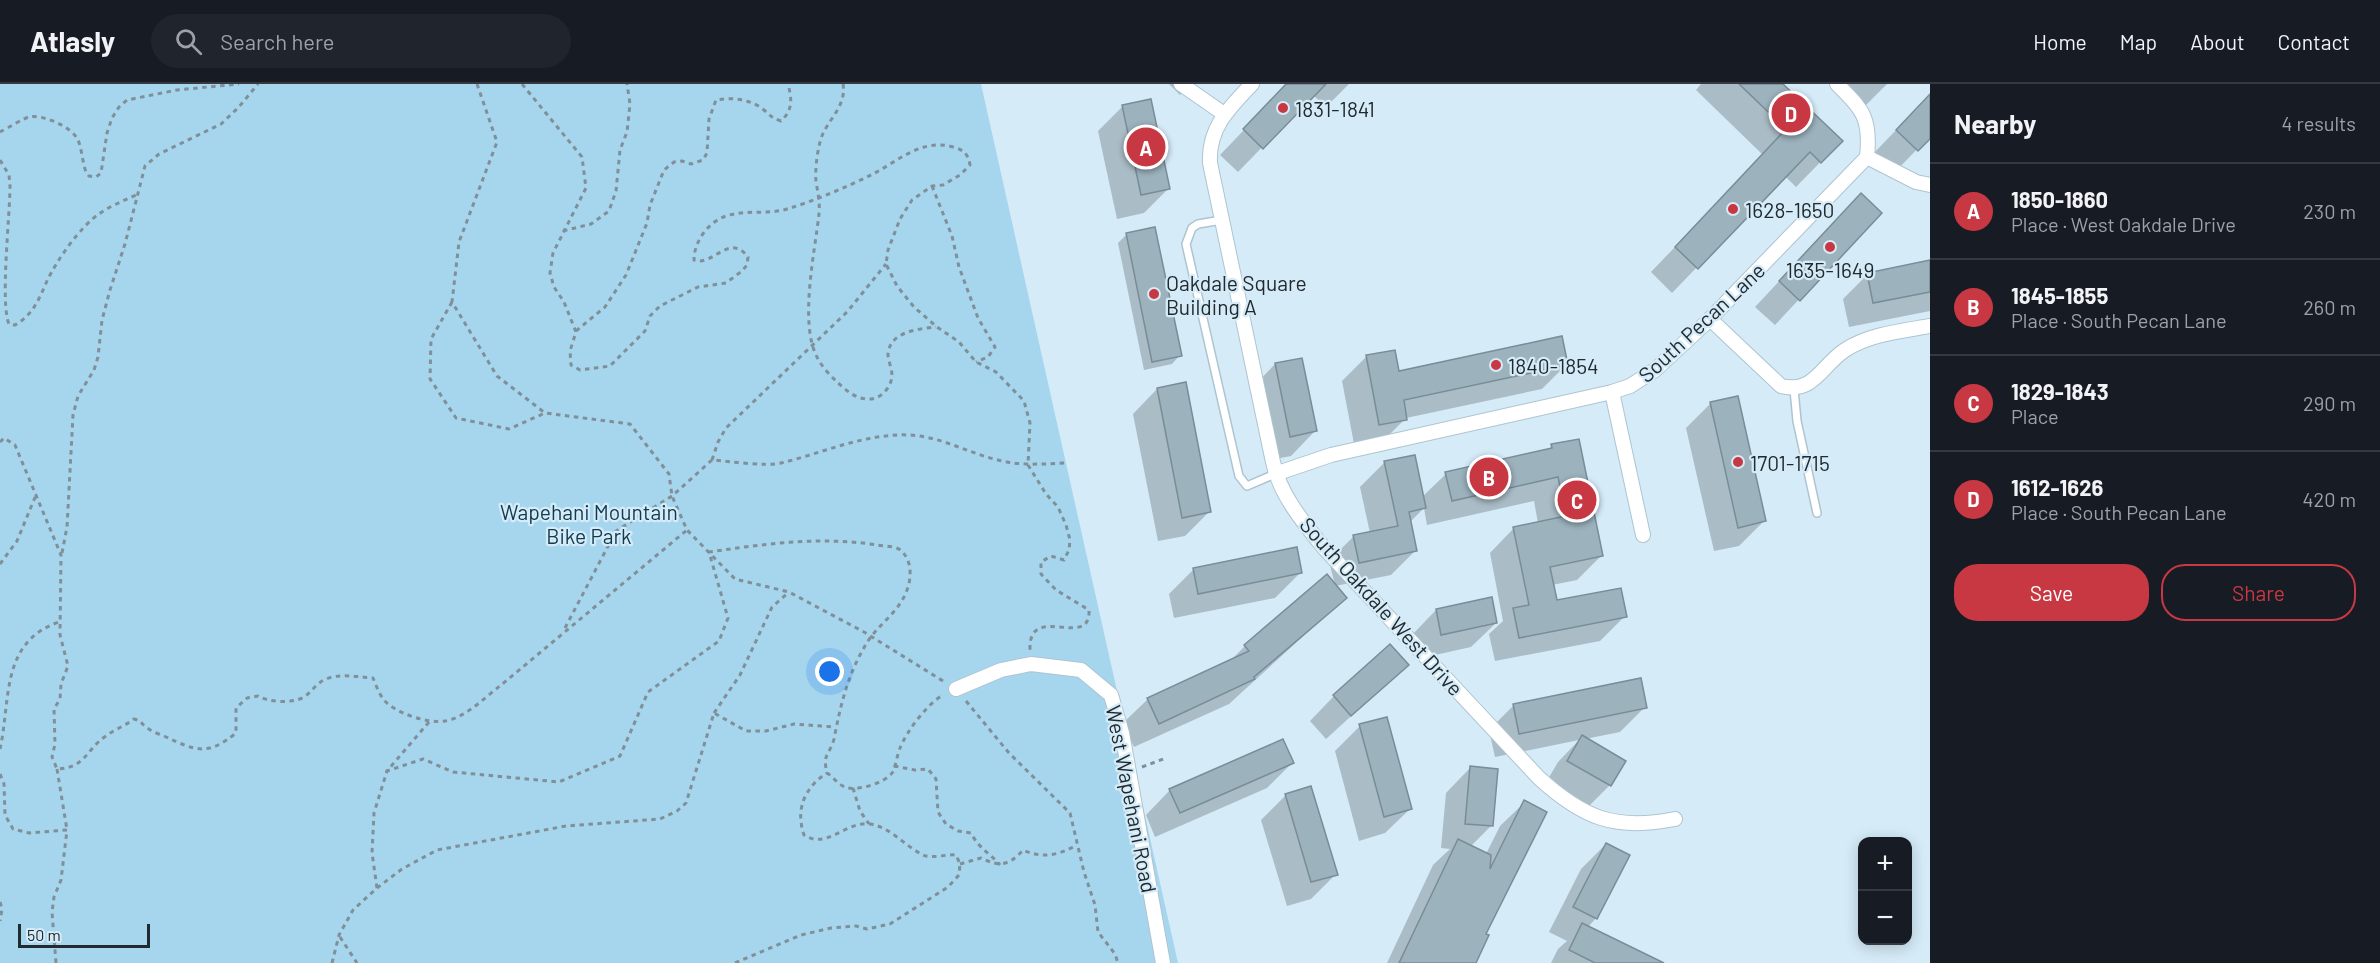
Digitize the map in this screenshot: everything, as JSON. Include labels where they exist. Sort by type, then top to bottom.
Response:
[{"type":"street","points":[[1181,84],[1224,114]]},
{"type":"street","name":"South Oakdale West Drive","points":[[1252,84],[1224,114],[1214,132],[1210,149],[1217,196],[1275,474],[1305,525],[1324,548],[1562,800],[1583,812],[1609,821],[1634,824],[1675,819]]},
{"type":"street","points":[[1837,84],[1862,112],[1867,122],[1869,139],[1867,157],[1916,182],[1930,185]]},
{"type":"street","name":"South Pecan Lane","points":[[1275,474],[1331,455],[1630,387],[1655,370],[1710,319],[1867,157]]},
{"type":"street","points":[[1710,319],[1781,386],[1794,389],[1805,386],[1845,350],[1862,341],[1930,326]]},
{"type":"street","points":[[1612,392],[1643,535]]},
{"type":"street","name":"West Wapehani Road","points":[[956,689],[1001,670],[1031,664],[1081,670],[1111,695],[1130,772],[1163,963]]},
{"type":"lane","points":[[1222,220],[1198,224],[1192,228],[1186,244],[1239,476],[1247,486],[1275,474]]},
{"type":"lane","points":[[1794,389],[1797,421],[1817,513]]},
{"type":"path","points":[[0,132],[28,117],[41,117],[57,122],[78,138],[86,171],[89,176],[96,177],[101,173],[106,133],[112,118],[127,100],[177,90],[239,84]]},
{"type":"path","points":[[56,963],[52,912],[54,897],[62,880],[67,830],[57,769],[52,757],[55,744],[54,709],[60,699],[61,684],[68,666],[60,635],[61,555],[67,527],[73,416],[78,396],[98,357],[102,320],[145,166],[177,144],[209,132],[221,124],[258,84]]},
{"type":"path","points":[[477,84],[497,142],[459,242],[452,303],[431,339],[430,379],[456,418],[509,429],[545,413]]},
{"type":"path","points":[[522,84],[582,157],[586,188],[553,253],[550,273],[554,287],[564,302],[576,332]]},
{"type":"path","points":[[563,231],[591,224],[609,210],[616,191],[621,150],[627,132],[630,104],[627,84]]},
{"type":"path","points":[[564,630],[616,531],[672,496],[712,460],[726,428],[847,312],[886,264],[888,250],[900,219],[912,200],[932,186],[943,185],[960,175],[970,165],[968,156],[961,150],[934,145],[903,155],[873,174],[786,209],[766,213],[743,212],[713,223],[696,245],[694,260],[703,261],[725,249],[737,248],[743,250],[748,257],[747,265],[742,271],[726,283],[698,287],[660,306],[650,316],[645,331],[610,366],[580,370],[571,365],[570,351],[576,332],[605,307],[626,275],[647,223],[650,205],[664,170],[674,162],[682,161],[692,164],[703,160],[707,153],[709,119],[716,100],[730,97],[746,101],[764,110],[771,118],[781,121],[788,114],[792,98],[788,84]]},
{"type":"path","points":[[843,84],[843,96],[837,114],[820,138],[816,158],[816,183],[820,196],[811,272],[809,330],[812,346],[818,359],[836,380],[853,396],[868,400],[878,397],[890,382],[892,376],[888,353],[896,339],[915,330],[937,327]]},
{"type":"path","points":[[0,160],[9,175],[10,186],[3,276],[4,313],[9,324],[15,325],[29,314],[41,298],[59,261],[91,220],[118,203],[138,195]]},
{"type":"path","points":[[932,186],[952,236],[959,267],[978,318],[995,347],[988,357],[976,362]]},
{"type":"path","points":[[886,264],[897,286],[914,307],[959,342],[976,362],[996,372],[1024,401],[1030,423],[1028,465],[1046,494],[1058,507],[1070,540],[1069,550],[1064,560],[1051,556],[1041,562],[1041,574],[1056,590],[1089,610],[1085,625],[1079,628],[1043,626],[1035,632],[1030,643],[1031,664]]},
{"type":"path","points":[[452,303],[497,376],[545,413],[630,424],[669,474],[672,496],[687,530],[735,579],[789,592],[871,637],[956,689],[1010,753],[1070,813],[1095,904],[1098,932],[1115,954],[1118,963]]},
{"type":"path","points":[[712,460],[778,464],[872,438],[910,435],[955,444],[997,460],[1028,465],[1066,463]]},
{"type":"path","points":[[0,442],[4,438],[15,446],[61,555]]},
{"type":"path","points":[[0,564],[17,542],[36,494]]},
{"type":"path","points":[[57,769],[71,769],[86,758],[105,736],[134,719],[142,721],[148,729],[190,749],[208,748],[224,742],[236,733],[236,708],[247,698],[258,696],[265,700],[292,701],[304,697],[324,679],[344,675],[373,678],[385,701],[406,714],[429,722],[446,721],[471,708],[687,530]]},
{"type":"path","points":[[709,552],[796,541],[861,542],[897,548],[906,556],[910,568],[908,589],[900,604],[871,637],[844,690],[831,746],[826,753],[827,773],[844,787],[853,789],[887,778],[893,772],[901,744],[922,712],[932,701],[956,689]]},
{"type":"path","points":[[387,771],[423,759],[453,772],[559,782],[620,756],[648,692],[719,641],[728,618],[709,552]]},
{"type":"path","points":[[332,963],[339,935],[353,910],[376,888],[402,869],[437,850],[566,826],[660,819],[677,812],[686,803],[714,713],[740,675],[772,608],[789,592]]},
{"type":"path","points":[[0,749],[7,691],[18,653],[27,642],[48,626],[60,622]]},
{"type":"path","points":[[714,713],[746,731],[766,731],[794,724],[835,727]]},
{"type":"path","points":[[376,888],[372,853],[374,813],[387,771],[429,722]]},
{"type":"path","points":[[1130,772],[1166,758]]},
{"type":"path","points":[[894,765],[915,770],[928,769],[936,779],[938,812],[946,824],[958,831],[971,833],[977,845],[1000,865]]},
{"type":"path","points":[[827,773],[814,781],[803,801],[800,813],[804,835],[812,841],[823,840],[857,826],[869,824]]},
{"type":"path","points":[[0,774],[4,784],[5,815],[12,829],[29,833],[67,830]]},
{"type":"path","points":[[735,963],[801,935],[831,928],[856,926],[867,929],[890,924],[948,887],[959,875],[960,864],[956,855],[924,856],[892,834],[869,824],[860,812],[853,789]]},
{"type":"path","points":[[960,864],[981,858],[1000,865],[1009,863],[1023,850],[1041,856],[1060,853],[1077,845]]},
{"type":"path","points":[[0,902],[2,909],[0,921]]},
{"type":"path","points":[[339,935],[357,963]]},
{"type":"green space","name":"Wapehani Mountain Bike Park","points":[[0,84],[981,84],[1178,963],[0,963]]},
{"type":"building","name":"1831-1841","points":[[1286,84],[1326,84],[1263,149],[1243,129]]},
{"type":"building","points":[[1739,84],[1783,84],[1843,141],[1821,163],[1810,152],[1698,269],[1675,247],[1786,129]]},
{"type":"building","points":[[1930,94],[1930,139],[1918,151],[1896,130]]},
{"type":"building","points":[[1151,99],[1170,189],[1141,195],[1122,105]]},
{"type":"building","name":"1635-1649","points":[[1861,193],[1882,213],[1800,301],[1779,281]]},
{"type":"building","name":"Oakdale Square Building A","points":[[1155,227],[1182,356],[1152,362],[1126,233]]},
{"type":"building","points":[[1930,260],[1930,292],[1873,303],[1867,273]]},
{"type":"building","points":[[1562,336],[1568,365],[1404,400],[1407,420],[1379,425],[1366,355],[1395,350],[1399,371]]},
{"type":"building","points":[[1302,358],[1317,431],[1290,437],[1275,363]]},
{"type":"building","points":[[1186,382],[1211,512],[1182,518],[1157,388]]},
{"type":"building","name":"1701-1715","points":[[1738,396],[1766,521],[1738,528],[1710,402]]},
{"type":"building","points":[[1579,439],[1603,556],[1550,567],[1557,600],[1621,588],[1627,617],[1519,638],[1513,608],[1529,605],[1513,527],[1566,516],[1558,477],[1452,501],[1445,472],[1552,448],[1551,444]]},
{"type":"building","points":[[1415,455],[1426,508],[1409,512],[1417,551],[1359,563],[1353,535],[1398,526],[1384,461]]},
{"type":"building","points":[[1297,547],[1302,573],[1198,594],[1193,568]]},
{"type":"building","points":[[1327,574],[1347,598],[1254,677],[1255,679],[1159,724],[1147,698],[1249,651],[1244,645]]},
{"type":"building","points":[[1492,597],[1497,623],[1441,635],[1436,609]]},
{"type":"building","points":[[1390,644],[1409,665],[1351,716],[1333,695]]},
{"type":"building","points":[[1641,678],[1647,708],[1519,734],[1513,704]]},
{"type":"building","points":[[1387,717],[1412,809],[1384,817],[1359,724]]},
{"type":"building","points":[[1582,735],[1626,761],[1611,786],[1567,761]]},
{"type":"building","points":[[1283,739],[1294,763],[1180,813],[1169,789]]},
{"type":"building","points":[[1470,766],[1498,769],[1493,826],[1465,824]]},
{"type":"building","points":[[1311,786],[1338,875],[1311,882],[1285,794]]},
{"type":"building","points":[[1524,800],[1547,812],[1486,934],[1489,935],[1476,963],[1399,963],[1458,839],[1491,855],[1490,869]]},
{"type":"building","points":[[1606,843],[1630,855],[1597,919],[1573,907]]},
{"type":"building","points":[[1582,923],[1664,963],[1595,963],[1569,950]]},
{"type":"place","name":"1831-1841","points":[[1283,108]]},
{"type":"place","name":"1612-1626","points":[[1791,113]]},
{"type":"place","name":"1850-1860","points":[[1146,147]]},
{"type":"place","name":"1628-1650","points":[[1733,209]]},
{"type":"place","name":"1635-1649","points":[[1830,247]]},
{"type":"place","name":"Oakdale Square Building A","points":[[1154,294]]},
{"type":"place","name":"1840-1854","points":[[1496,365]]},
{"type":"place","name":"1701-1715","points":[[1738,462]]},
{"type":"place","name":"1845-1855","points":[[1489,477]]},
{"type":"place","name":"1829-1843","points":[[1577,500]]}]
